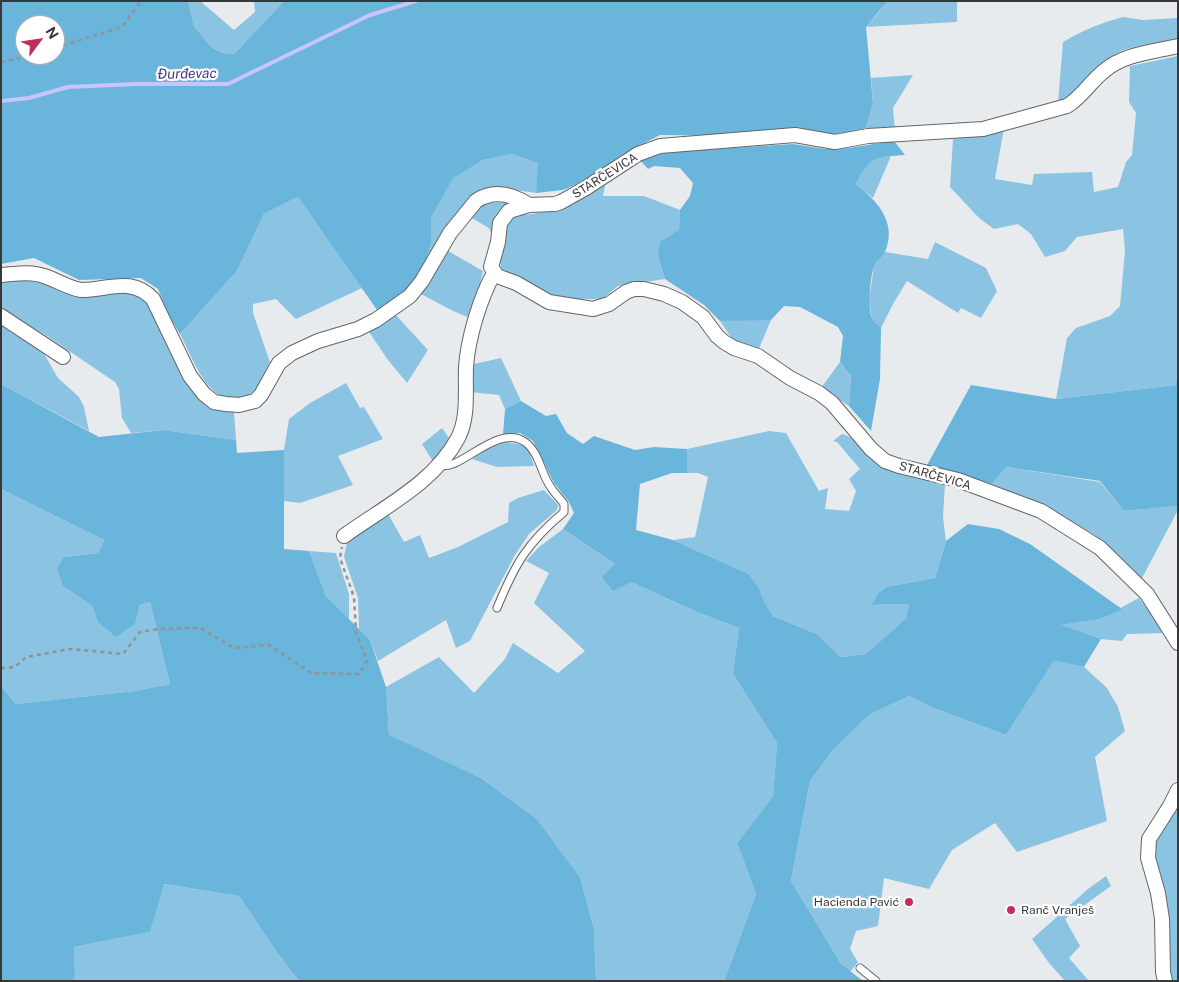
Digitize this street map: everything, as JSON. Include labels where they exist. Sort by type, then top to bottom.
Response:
[{"type":"street","name":"STARČEVICA","points":[[1178,46],[1116,62],[1103,71],[1076,100],[1067,106],[983,129],[868,136],[834,142],[795,134],[660,146],[638,154],[561,202],[513,208],[502,218],[498,242],[492,261],[492,270],[500,278],[516,283],[548,302],[593,309],[609,304],[626,292],[634,289],[644,289],[664,294],[682,302],[703,317],[717,336],[724,342],[734,348],[758,356],[832,403],[871,449],[885,461],[958,480],[1041,511],[1100,548],[1147,594],[1178,643]]},
{"type":"street","points":[[1,275],[29,273],[42,275],[74,289],[81,290],[130,286],[143,290],[153,299],[190,376],[204,394],[214,402],[239,405],[255,401],[261,395],[279,363],[292,353],[318,341],[358,329],[410,296],[422,281],[450,233],[476,201],[501,194],[518,198],[529,206]]},
{"type":"street","points":[[344,536],[417,486],[453,447],[463,426],[466,365],[474,327],[486,288],[494,273]]},
{"type":"street","points":[[1,316],[63,357]]},
{"type":"street","points":[[1165,981],[1163,972],[1162,919],[1158,892],[1148,858],[1149,840],[1178,790]]},
{"type":"lane","points":[[440,463],[443,466],[451,465],[484,446],[500,440],[515,438],[526,443],[533,451],[546,480],[564,504],[564,512],[535,538],[517,563],[497,608]]},
{"type":"lane","points":[[860,968],[876,981]]},
{"type":"path","points":[[65,45],[122,27],[141,1]]},
{"type":"path","points":[[1,62],[15,59]]},
{"type":"path","points":[[1,668],[15,667],[26,657],[70,649],[123,654],[140,632],[158,629],[200,628],[234,648],[269,645],[312,673],[359,674],[367,661],[356,632],[354,598],[340,558],[344,536]]},
{"type":"shaded area","points":[[1,1],[188,1],[194,26],[211,47],[223,53],[234,54],[284,1],[888,1],[866,27],[873,103],[866,128],[834,137],[660,135],[623,154],[589,179],[563,190],[536,193],[538,163],[512,154],[483,160],[453,178],[431,218],[431,243],[425,265],[415,281],[402,294],[377,310],[298,197],[264,214],[237,271],[180,334],[168,314],[158,289],[141,278],[79,280],[34,258],[1,264]]},
{"type":"shaded area","points":[[188,1],[200,1],[234,30],[255,12],[254,1],[284,1],[234,54],[223,53],[211,47],[194,26]]},
{"type":"shaded area","points":[[888,1],[957,1],[957,22],[866,27]]},
{"type":"shaded area","points":[[1123,17],[1143,20],[1178,18],[1178,40],[1144,45],[1127,49],[1114,55],[1058,103],[1063,42],[1092,27]]},
{"type":"shaded area","points":[[1178,56],[1178,361],[1176,385],[1056,399],[1067,338],[1076,328],[1110,316],[1120,306],[1125,251],[1123,229],[1077,237],[1065,251],[1045,257],[1031,234],[1018,224],[994,229],[979,218],[950,187],[953,139],[1004,128],[995,179],[1032,185],[1034,174],[1092,172],[1094,192],[1118,187],[1126,162],[1132,155],[1136,113],[1129,102],[1130,66]]},
{"type":"shaded area","points":[[913,75],[893,108],[895,130],[866,128],[873,103],[871,78]]},
{"type":"shaded area","points":[[894,141],[905,155],[875,159],[865,168],[856,184],[871,197],[883,213],[889,231],[885,252],[874,267],[870,286],[871,316],[881,328],[880,379],[871,431],[849,406],[851,376],[840,362],[843,336],[838,327],[800,307],[784,306],[771,320],[720,321],[704,305],[665,279],[658,256],[660,242],[679,230],[680,210],[690,196],[693,183],[680,168],[654,166],[648,169],[639,159],[655,153],[669,152],[793,144],[825,149],[848,148]]},
{"type":"shaded area","points":[[512,154],[539,163],[536,193],[502,188],[488,191],[425,265],[431,243],[431,218],[453,177],[483,160]]},
{"type":"shaded area","points":[[891,156],[873,198],[856,184],[868,163],[877,158]]},
{"type":"shaded area","points":[[606,181],[603,196],[644,196],[680,210],[679,230],[658,256],[665,279],[618,286],[602,299],[566,299],[548,295],[502,270],[499,259],[506,223],[515,215],[528,215],[563,205]]},
{"type":"shaded area","points":[[298,197],[362,288],[296,319],[276,299],[253,304],[253,313],[270,362],[254,391],[239,398],[228,398],[218,394],[209,387],[180,334],[237,271],[264,214]]},
{"type":"shaded area","points":[[490,200],[510,201],[493,237],[489,228],[470,217],[482,204]]},
{"type":"shaded area","points":[[935,242],[986,268],[997,291],[981,318],[961,308],[958,313],[907,281],[881,328],[872,319],[869,301],[874,266],[885,252],[928,259]]},
{"type":"shaded area","points":[[448,251],[483,271],[472,319],[419,293]]},
{"type":"shaded area","points":[[37,279],[133,292],[151,303],[170,353],[190,385],[234,411],[236,440],[163,430],[131,433],[122,418],[119,389],[115,382],[47,336],[1,309],[1,281]]},
{"type":"shaded area","points":[[394,313],[428,350],[407,383],[388,360],[367,329]]},
{"type":"shaded area","points":[[771,320],[758,351],[735,343],[720,321]]},
{"type":"shaded area","points":[[1,324],[40,347],[58,378],[79,397],[84,407],[89,431],[1,384]]},
{"type":"shaded area","points":[[501,358],[521,401],[505,409],[499,395],[470,392],[470,365]]},
{"type":"shaded area","points":[[1178,361],[1178,506],[1124,511],[1100,481],[1006,467],[992,484],[926,467],[971,385],[1056,399],[1176,385]]},
{"type":"shaded area","points":[[840,362],[851,376],[849,406],[821,388]]},
{"type":"shaded area","points":[[346,383],[360,408],[364,407],[383,439],[338,456],[353,485],[300,503],[284,501],[284,450],[289,419],[310,403]]},
{"type":"shaded area","points":[[1,384],[99,437],[163,430],[236,440],[237,453],[284,450],[284,549],[309,551],[326,596],[370,640],[386,687],[389,735],[481,778],[537,819],[580,877],[594,929],[596,981],[299,981],[239,896],[164,884],[150,932],[74,947],[75,976],[73,981],[1,981],[1,686],[16,704],[135,691],[170,684],[150,602],[140,605],[135,624],[116,637],[98,622],[92,606],[63,586],[57,568],[64,557],[98,553],[104,540],[1,489]]},
{"type":"shaded area","points":[[521,401],[546,416],[556,414],[567,433],[583,444],[594,436],[635,450],[654,447],[687,449],[687,473],[672,473],[640,484],[636,530],[673,540],[749,574],[758,586],[773,616],[817,634],[841,657],[866,654],[906,618],[909,604],[872,605],[878,593],[886,587],[935,578],[946,541],[968,524],[999,529],[1030,544],[1122,609],[1100,619],[1061,625],[1101,639],[1084,667],[1054,660],[1006,735],[933,708],[909,696],[869,715],[832,751],[810,781],[791,881],[841,964],[863,981],[724,981],[756,894],[737,843],[773,796],[777,743],[733,674],[739,628],[699,613],[631,582],[613,591],[602,577],[615,564],[563,529],[574,513],[569,502],[554,483],[533,441],[520,433],[503,435],[505,409]]},
{"type":"shaded area","points":[[442,428],[449,438],[434,463],[422,444]]},
{"type":"shaded area","points":[[769,431],[786,433],[819,491],[828,488],[825,509],[849,511],[856,491],[849,479],[860,469],[837,442],[833,441],[842,434],[851,438],[870,458],[882,465],[908,475],[945,483],[943,517],[946,541],[935,578],[886,587],[878,593],[873,605],[909,604],[906,618],[866,654],[841,657],[817,634],[773,616],[758,586],[749,574],[673,540],[695,537],[708,477],[698,473],[687,473],[687,449]]},
{"type":"shaded area","points":[[506,442],[525,445],[529,450],[534,466],[497,467],[472,459],[492,446]]},
{"type":"shaded area","points":[[1006,467],[1100,482],[1124,511],[1178,506],[1178,510],[1141,580],[1095,535],[1050,509],[992,484]]},
{"type":"shaded area","points":[[1,489],[104,540],[98,553],[64,557],[63,586],[92,606],[98,622],[135,623],[140,605],[150,602],[170,684],[135,691],[16,704],[1,686]]},
{"type":"shaded area","points":[[544,490],[558,505],[557,510],[529,534],[515,555],[470,641],[456,648],[446,620],[378,661],[370,640],[359,629],[358,598],[344,557],[348,537],[387,512],[404,542],[420,535],[429,558],[458,547],[508,522],[509,503],[518,498]]},
{"type":"shaded area","points":[[563,529],[615,564],[631,582],[699,613],[739,628],[733,674],[777,743],[773,796],[737,843],[756,894],[724,981],[596,981],[594,929],[580,877],[537,819],[481,778],[389,736],[386,687],[439,657],[474,693],[505,659],[513,643],[558,673],[585,651],[534,603],[549,573],[526,561],[539,547]]},
{"type":"shaded area","points":[[309,551],[336,553],[349,594],[349,620],[326,596]]},
{"type":"shaded area","points":[[1139,598],[1166,633],[1127,634],[1122,641],[1101,639],[1059,625],[1100,619]]},
{"type":"shaded area","points":[[1054,659],[1084,667],[1107,688],[1118,707],[1125,731],[1095,757],[1107,821],[1017,852],[995,823],[952,850],[929,889],[884,878],[878,926],[856,931],[850,949],[858,962],[850,972],[841,964],[791,881],[810,781],[832,751],[869,715],[909,696],[933,708],[1006,735]]},
{"type":"shaded area","points":[[1178,802],[1178,981],[1172,981],[1167,951],[1165,900],[1156,866],[1155,846],[1164,823]]},
{"type":"shaded area","points":[[1106,876],[1111,886],[1065,919],[1080,946],[1069,958],[1089,981],[1065,981],[1032,939],[1088,889]]},
{"type":"shaded area","points":[[163,884],[239,896],[299,981],[73,981],[75,976],[74,947],[150,932]]},
{"type":"waterway","name":"Đurđevac","points":[[1,101],[29,98],[68,87],[136,84],[228,84],[370,15],[416,1]]},
{"type":"place","name":"Hacienda Pavić","points":[[909,902]]},
{"type":"place","name":"Ranč Vranješ","points":[[1011,910]]}]
